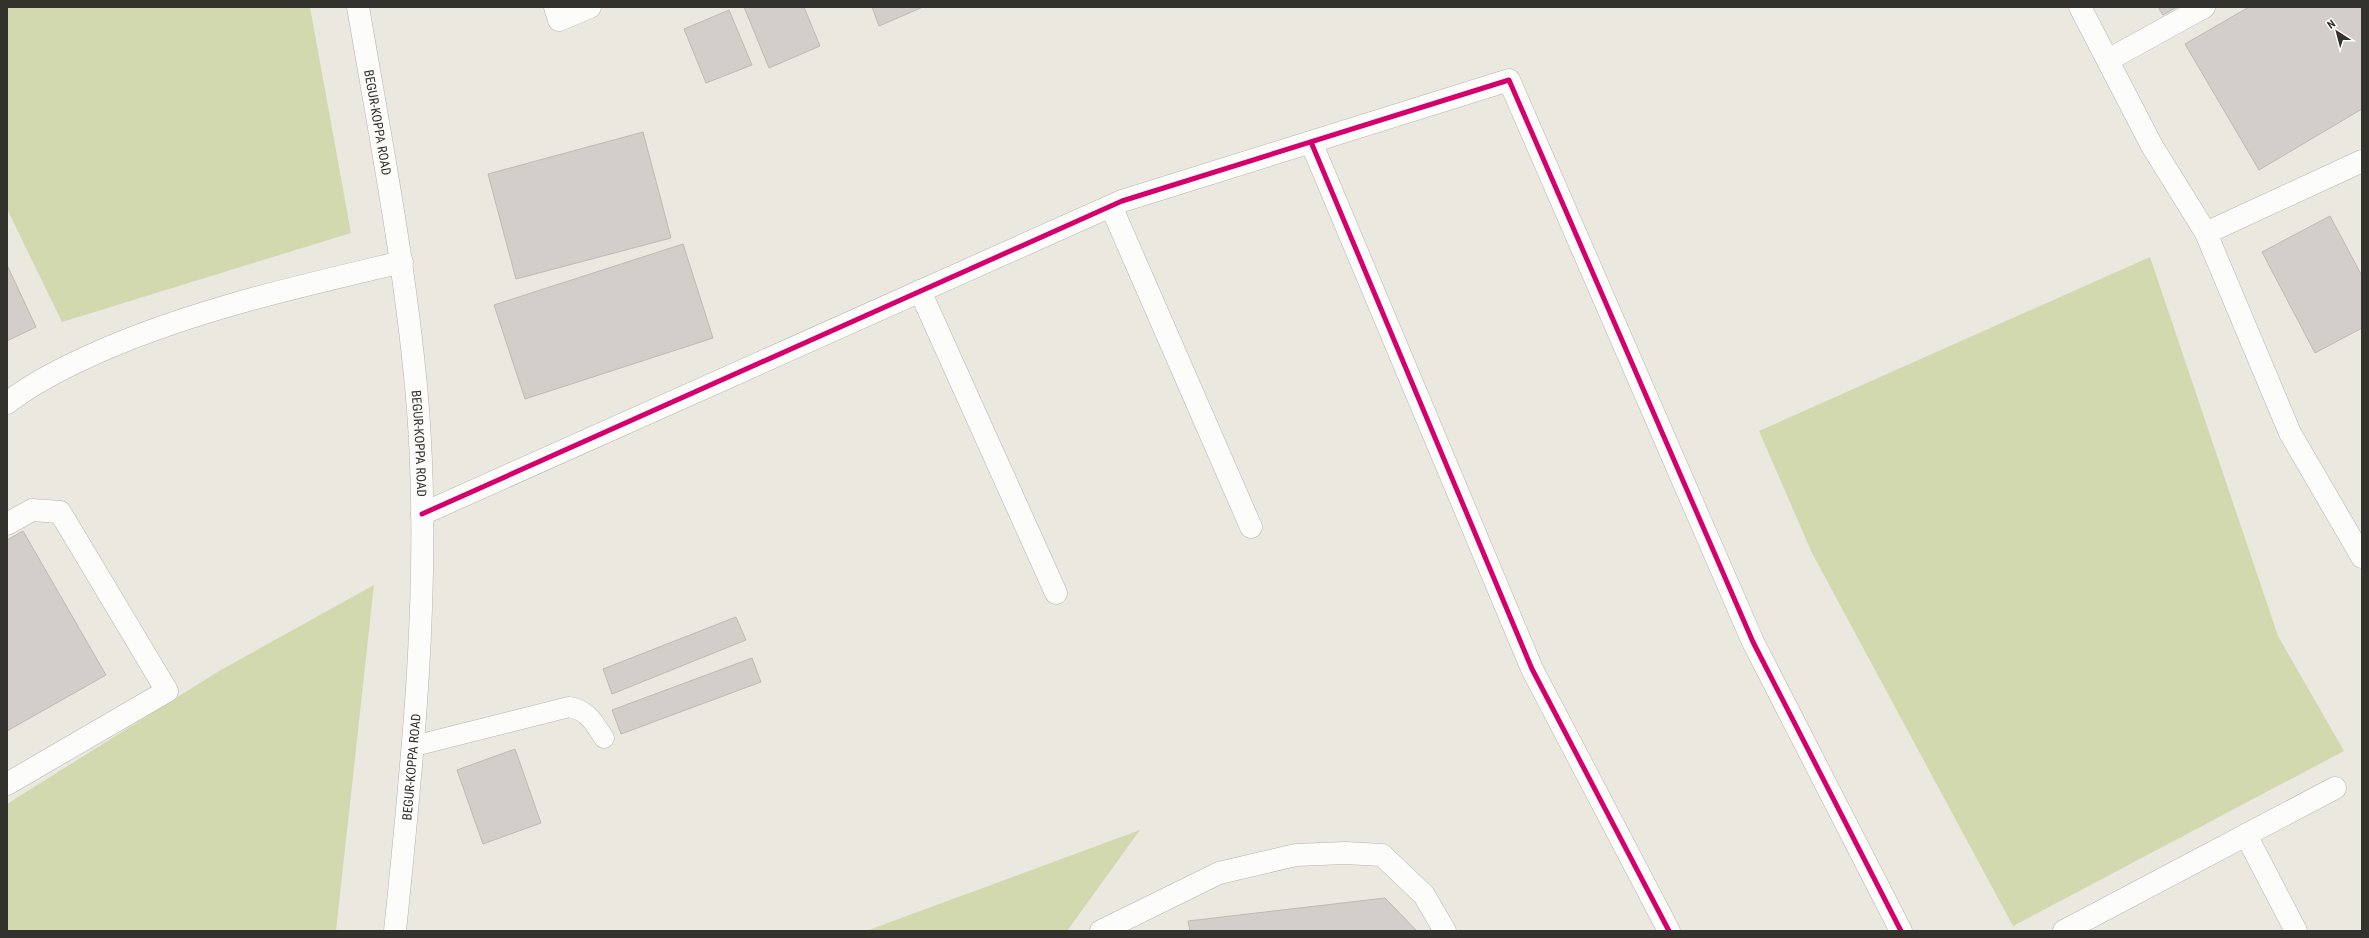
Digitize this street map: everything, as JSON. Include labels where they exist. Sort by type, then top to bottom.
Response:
[{"type":"street","name":"BEGUR-KOPPA ROAD","points":[[358,7],[402,262],[418,409],[422,514],[419,659],[414,746],[395,931]]},
{"type":"street","points":[[555,7],[559,20],[590,7]]},
{"type":"street","points":[[2080,7],[2152,146],[2206,233],[2290,433],[2362,558]]},
{"type":"street","points":[[2108,60],[2204,7]]},
{"type":"street","points":[[422,514],[1111,206],[1509,80],[1753,642],[1901,931]]},
{"type":"street","points":[[1311,142],[1532,669],[1669,931]]},
{"type":"street","points":[[2206,233],[2362,161]]},
{"type":"street","points":[[1111,206],[1251,527]]},
{"type":"street","points":[[7,403],[51,374],[137,335],[248,298],[402,262]]},
{"type":"street","points":[[920,291],[1056,593]]},
{"type":"street","points":[[7,524],[32,510],[60,512],[167,691],[7,784]]},
{"type":"street","points":[[2064,931],[2094,924],[2246,835],[2335,788]]},
{"type":"street","points":[[2246,835],[2296,931]]},
{"type":"street","points":[[1101,931],[1219,873],[1296,855],[1345,853],[1382,855],[1424,895],[1446,931]]},
{"type":"lane","points":[[414,746],[569,707],[580,709],[589,716],[604,738]]},
{"type":"green space","points":[[7,7],[310,7],[351,233],[62,322],[7,209]]},
{"type":"green space","points":[[2150,257],[2278,636],[2344,751],[2013,926],[1812,553],[1759,431]]},
{"type":"green space","points":[[374,585],[336,931],[7,931],[7,804],[219,671]]},
{"type":"green space","points":[[1140,830],[1067,931],[866,931]]},
{"type":"building","points":[[744,7],[804,7],[820,46],[769,68]]},
{"type":"building","points":[[872,7],[923,7],[879,26]]},
{"type":"building","points":[[2158,7],[2177,7],[2163,15]]},
{"type":"building","points":[[2249,7],[2362,7],[2362,109],[2259,170],[2185,44]]},
{"type":"building","points":[[729,10],[752,65],[706,83],[684,29]]},
{"type":"building","points":[[643,132],[671,238],[516,279],[488,174]]},
{"type":"building","points":[[2330,216],[2362,276],[2362,328],[2315,353],[2262,252]]},
{"type":"building","points":[[683,244],[713,338],[525,399],[494,305]]},
{"type":"building","points":[[7,265],[36,327],[7,341]]},
{"type":"building","points":[[23,531],[106,675],[7,731],[7,540]]},
{"type":"building","points":[[736,617],[746,640],[612,694],[603,669]]},
{"type":"building","points":[[752,658],[761,682],[621,734],[612,710]]},
{"type":"building","points":[[515,749],[541,823],[483,844],[457,770]]},
{"type":"building","points":[[1385,898],[1417,931],[1190,931],[1188,921]]},
{"type":"cycle path","points":[[422,514],[1122,201],[1509,80],[1753,642],[1901,931]]},
{"type":"cycle path","points":[[1311,142],[1532,669],[1669,931]]}]
